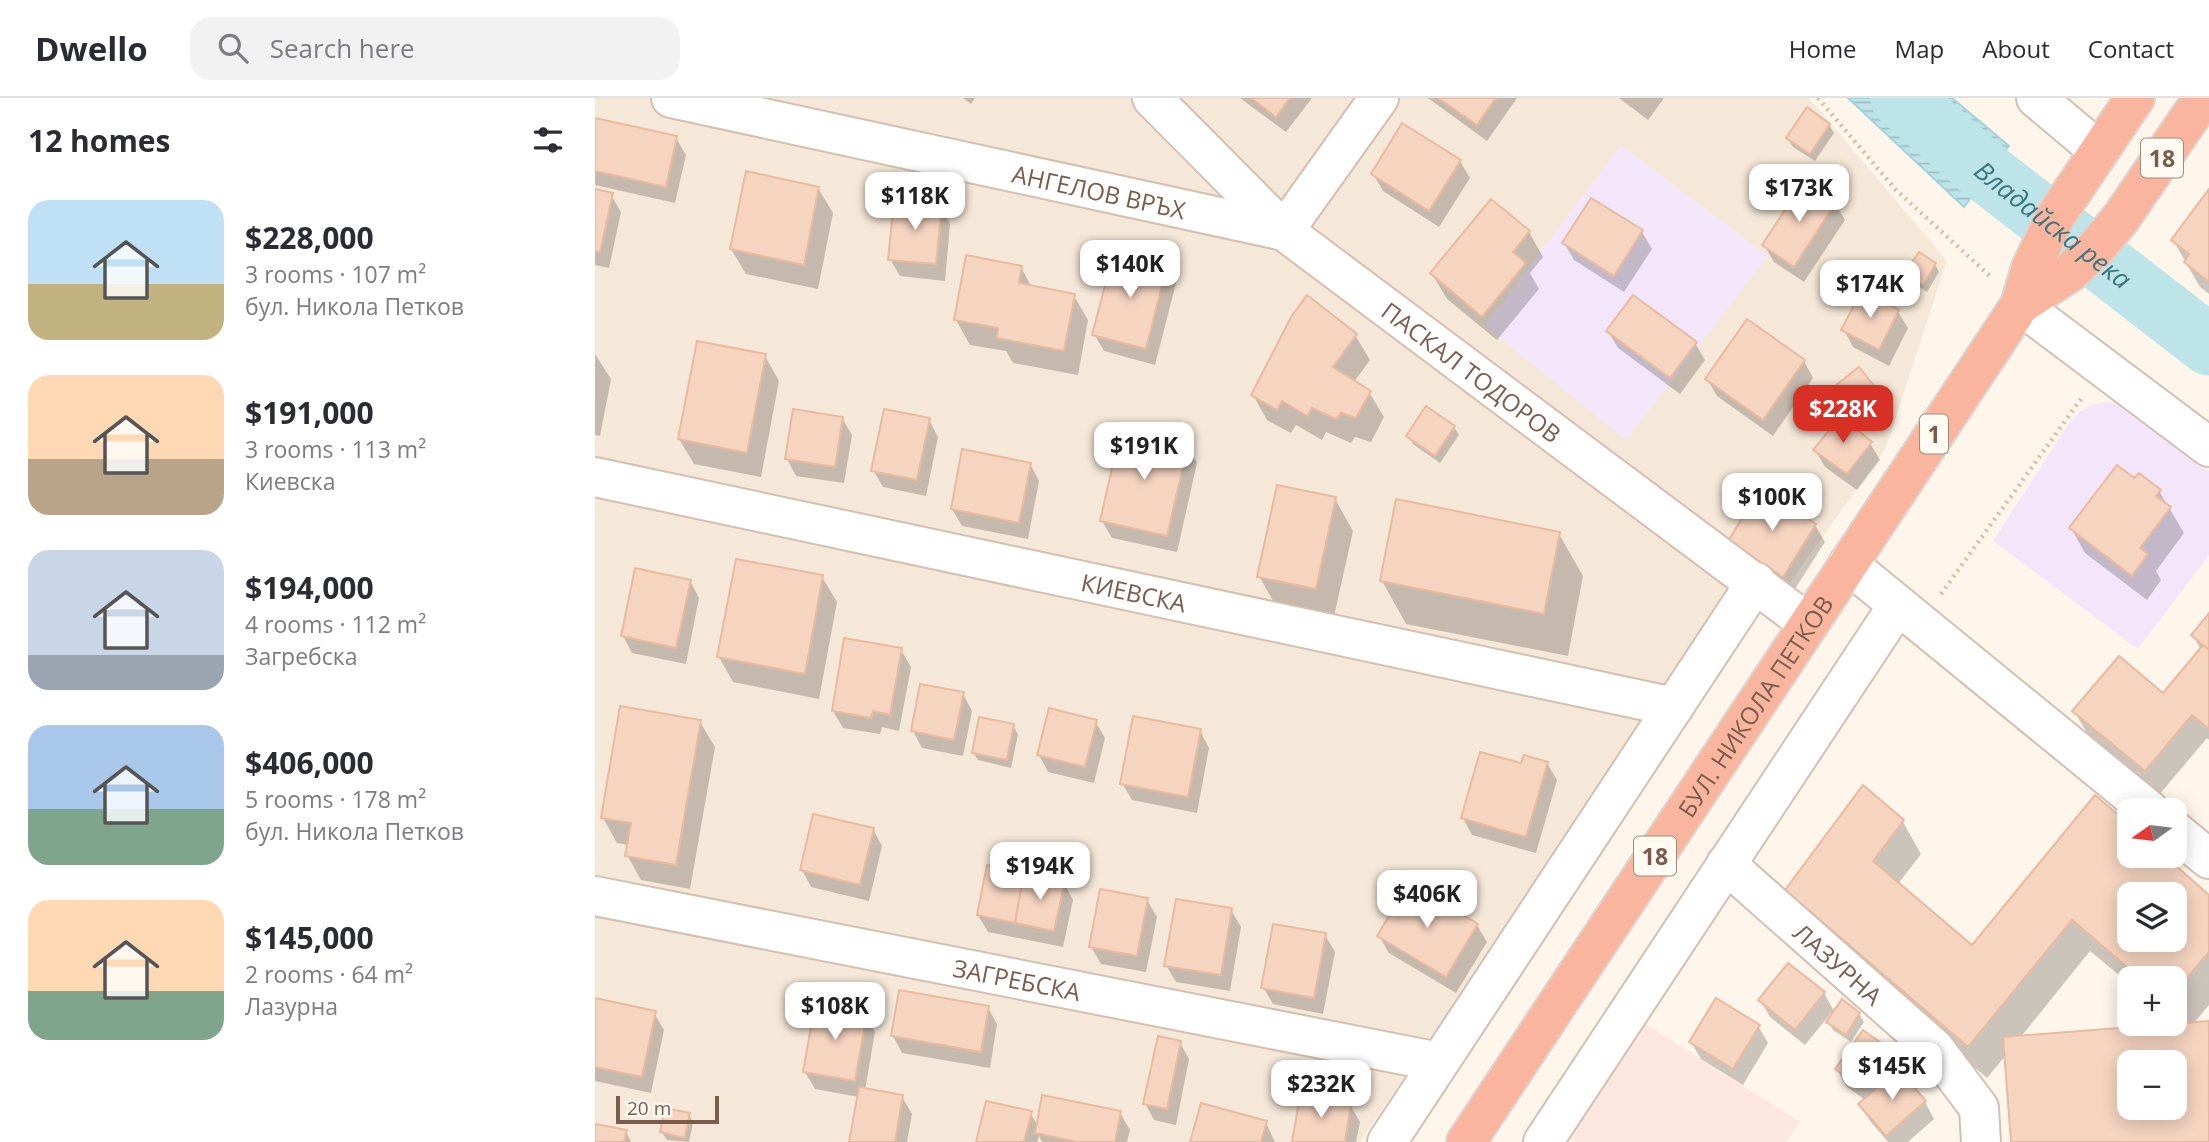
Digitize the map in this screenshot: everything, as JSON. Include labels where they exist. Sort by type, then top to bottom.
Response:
[{"type":"highway","name":"БУЛ. НИКОЛА ПЕТКОВ","points":[[1466,1142],[2020,304],[2042,276],[2055,216],[2136,98]]},
{"type":"highway","name":"18","points":[[2042,276],[2096,248],[2121,218],[2203,98]]},
{"type":"street","name":"АНГЕЛОВ ВРЪХ","points":[[671,98],[1284,231]]},
{"type":"street","name":"ПАСКАЛ ТОДОРОВ","points":[[1152,98],[1284,231],[1809,624]]},
{"type":"street","points":[[1284,231],[1379,98]]},
{"type":"street","points":[[2036,98],[2098,150]]},
{"type":"street","points":[[2020,304],[2209,447]]},
{"type":"street","name":"КИЕВСКА","points":[[595,477],[1674,707]]},
{"type":"street","points":[[1849,564],[2134,798]]},
{"type":"street","points":[[1387,1142],[1756,582]]},
{"type":"street","points":[[1543,1142],[1726,864],[1909,614]]},
{"type":"street","points":[[2187,841],[2209,859]]},
{"type":"street","name":"ЛАЗУРНА","points":[[1726,864],[1934,1048],[1979,1108],[1981,1142]]},
{"type":"street","name":"ЗАГРЕБСКА","points":[[595,896],[1439,1062]]},
{"type":"path","points":[[1818,98],[1896,190],[2020,304]]},
{"type":"path","points":[[1909,614],[2103,367]]},
{"type":"shaded area","points":[[595,98],[1809,98],[1947,261],[1885,450],[1786,588],[1750,566],[1360,1142],[595,1142]]},
{"type":"shaded area","points":[[1621,145],[1768,256],[1626,440],[1485,326]]},
{"type":"shaded area","points":[[2109,402],[2132,412],[2209,471],[2209,555],[2138,649],[1993,541],[2070,422],[2094,404]]},
{"type":"shaded area","points":[[1644,1023],[1800,1122],[1786,1142],[1576,1142],[1565,1136]]},
{"type":"water","points":[[1848,98],[1952,98],[2009,146],[1964,207]]},
{"type":"building","points":[[1251,98],[1290,98],[1276,117]]},
{"type":"building","points":[[1438,98],[1496,98],[1477,125]]},
{"type":"building","points":[[1807,107],[1830,124],[1810,154],[1786,138]]},
{"type":"building","points":[[595,118],[677,136],[666,187],[595,171]]},
{"type":"building","points":[[1402,123],[1461,160],[1429,211],[1371,174]]},
{"type":"building","points":[[746,171],[819,187],[804,265],[730,249]]},
{"type":"building","points":[[1804,181],[1836,202],[1794,267],[1762,245]]},
{"type":"building","points":[[595,189],[613,193],[600,252],[595,251]]},
{"type":"building","points":[[2209,189],[2209,282],[2184,262],[2189,254],[2171,240]]},
{"type":"building","points":[[1591,198],[1643,230],[1614,276],[1562,243]]},
{"type":"building","points":[[1491,199],[1530,231],[1513,252],[1526,263],[1482,317],[1430,273]]},
{"type":"building","points":[[894,201],[942,205],[936,264],[888,260]]},
{"type":"building","points":[[1114,251],[1167,265],[1146,349],[1092,335]]},
{"type":"building","points":[[1919,252],[1936,263],[1923,285],[1904,274]]},
{"type":"building","points":[[966,255],[1022,266],[1019,283],[1075,294],[1064,351],[997,338],[998,328],[954,320]]},
{"type":"building","points":[[1862,290],[1899,310],[1879,350],[1841,330]]},
{"type":"building","points":[[1307,295],[1357,334],[1333,367],[1371,391],[1356,418],[1341,413],[1336,419],[1312,408],[1307,416],[1282,401],[1277,410],[1251,395],[1291,317]]},
{"type":"building","points":[[1633,295],[1697,342],[1670,378],[1606,331]]},
{"type":"building","points":[[1747,319],[1805,360],[1763,420],[1705,379]]},
{"type":"building","points":[[697,341],[766,354],[747,453],[678,439]]},
{"type":"building","points":[[1859,367],[1887,402],[1865,421],[1835,386]]},
{"type":"building","points":[[1426,406],[1455,426],[1435,456],[1406,436]]},
{"type":"building","points":[[793,409],[843,417],[835,467],[785,459]]},
{"type":"building","points":[[884,409],[930,418],[917,480],[871,471]]},
{"type":"building","points":[[1841,416],[1872,442],[1847,474],[1813,450]]},
{"type":"building","points":[[1121,429],[1188,444],[1167,536],[1100,521]]},
{"type":"building","points":[[962,449],[1031,463],[1019,523],[951,509]]},
{"type":"building","points":[[2117,465],[2134,478],[2139,473],[2161,490],[2156,496],[2171,507],[2140,548],[2148,554],[2132,576],[2069,528]]},
{"type":"building","points":[[1277,485],[1336,497],[1316,589],[1257,577]]},
{"type":"building","points":[[1761,488],[1816,524],[1783,577],[1728,541]]},
{"type":"building","points":[[1396,499],[1560,532],[1544,614],[1380,581]]},
{"type":"building","points":[[736,559],[823,575],[805,674],[717,657]]},
{"type":"building","points":[[635,568],[691,580],[676,648],[621,636]]},
{"type":"building","points":[[2209,613],[2209,650],[2191,635]]},
{"type":"building","points":[[844,638],[902,648],[890,715],[873,711],[871,718],[832,711]]},
{"type":"building","points":[[2203,645],[2209,650],[2209,729],[2192,715],[2145,771],[2072,711],[2119,656],[2163,693]]},
{"type":"building","points":[[920,684],[964,692],[954,740],[911,731]]},
{"type":"building","points":[[620,706],[701,720],[676,865],[625,856],[631,823],[601,818]]},
{"type":"building","points":[[1049,708],[1097,720],[1085,767],[1037,755]]},
{"type":"building","points":[[1133,716],[1201,729],[1188,797],[1120,784]]},
{"type":"building","points":[[979,717],[1014,724],[1007,760],[972,753]]},
{"type":"building","points":[[1480,752],[1521,763],[1524,755],[1548,762],[1526,837],[1461,818]]},
{"type":"building","points":[[1863,785],[1904,820],[1873,861],[1972,945],[2095,795],[2117,814],[2117,868],[2179,868],[2209,895],[2209,952],[2187,978],[2187,966],[2126,966],[2072,920],[1968,1047],[1785,890]]},
{"type":"building","points":[[813,814],[874,828],[860,885],[800,870]]},
{"type":"building","points":[[987,865],[1024,873],[1015,923],[977,915]]},
{"type":"building","points":[[1024,873],[1065,881],[1054,931],[1015,923]]},
{"type":"building","points":[[1409,883],[1478,924],[1446,977],[1377,936]]},
{"type":"building","points":[[1100,889],[1148,898],[1137,956],[1089,947]]},
{"type":"building","points":[[1176,899],[1232,908],[1221,975],[1164,966]]},
{"type":"building","points":[[1273,924],[1326,933],[1314,998],[1261,988]]},
{"type":"building","points":[[1788,963],[1825,992],[1795,1030],[1758,1000]]},
{"type":"building","points":[[899,990],[989,1006],[981,1052],[891,1036]]},
{"type":"building","points":[[595,998],[656,1011],[642,1077],[595,1067]]},
{"type":"building","points":[[1716,998],[1760,1025],[1733,1069],[1689,1042]]},
{"type":"building","points":[[1842,999],[1860,1013],[1846,1035],[1826,1022]]},
{"type":"building","points":[[815,1004],[867,1013],[855,1081],[803,1072]]},
{"type":"building","points":[[2209,1021],[2209,1142],[2011,1142],[2003,1037],[2117,1028],[2117,1036],[2187,1036],[2187,1023]]},
{"type":"building","points":[[1863,1030],[1888,1048],[1860,1087],[1835,1069]]},
{"type":"building","points":[[1158,1036],[1181,1041],[1167,1109],[1143,1104]]},
{"type":"building","points":[[1898,1069],[1926,1101],[1886,1136],[1858,1104]]},
{"type":"building","points":[[859,1087],[903,1095],[895,1142],[849,1142]]},
{"type":"building","points":[[1042,1095],[1121,1111],[1115,1142],[1077,1142],[1035,1133]]},
{"type":"building","points":[[1300,1095],[1351,1103],[1345,1142],[1292,1142]]},
{"type":"building","points":[[986,1101],[1032,1111],[1024,1142],[976,1142]]},
{"type":"building","points":[[1201,1103],[1267,1121],[1261,1142],[1190,1142]]},
{"type":"building","points":[[665,1108],[690,1113],[685,1138],[660,1132]]},
{"type":"building","points":[[595,1124],[627,1130],[624,1142],[595,1142]]},
{"type":"waterway","name":"Владайска река","points":[[1901,98],[1988,174],[2209,345]]}]
